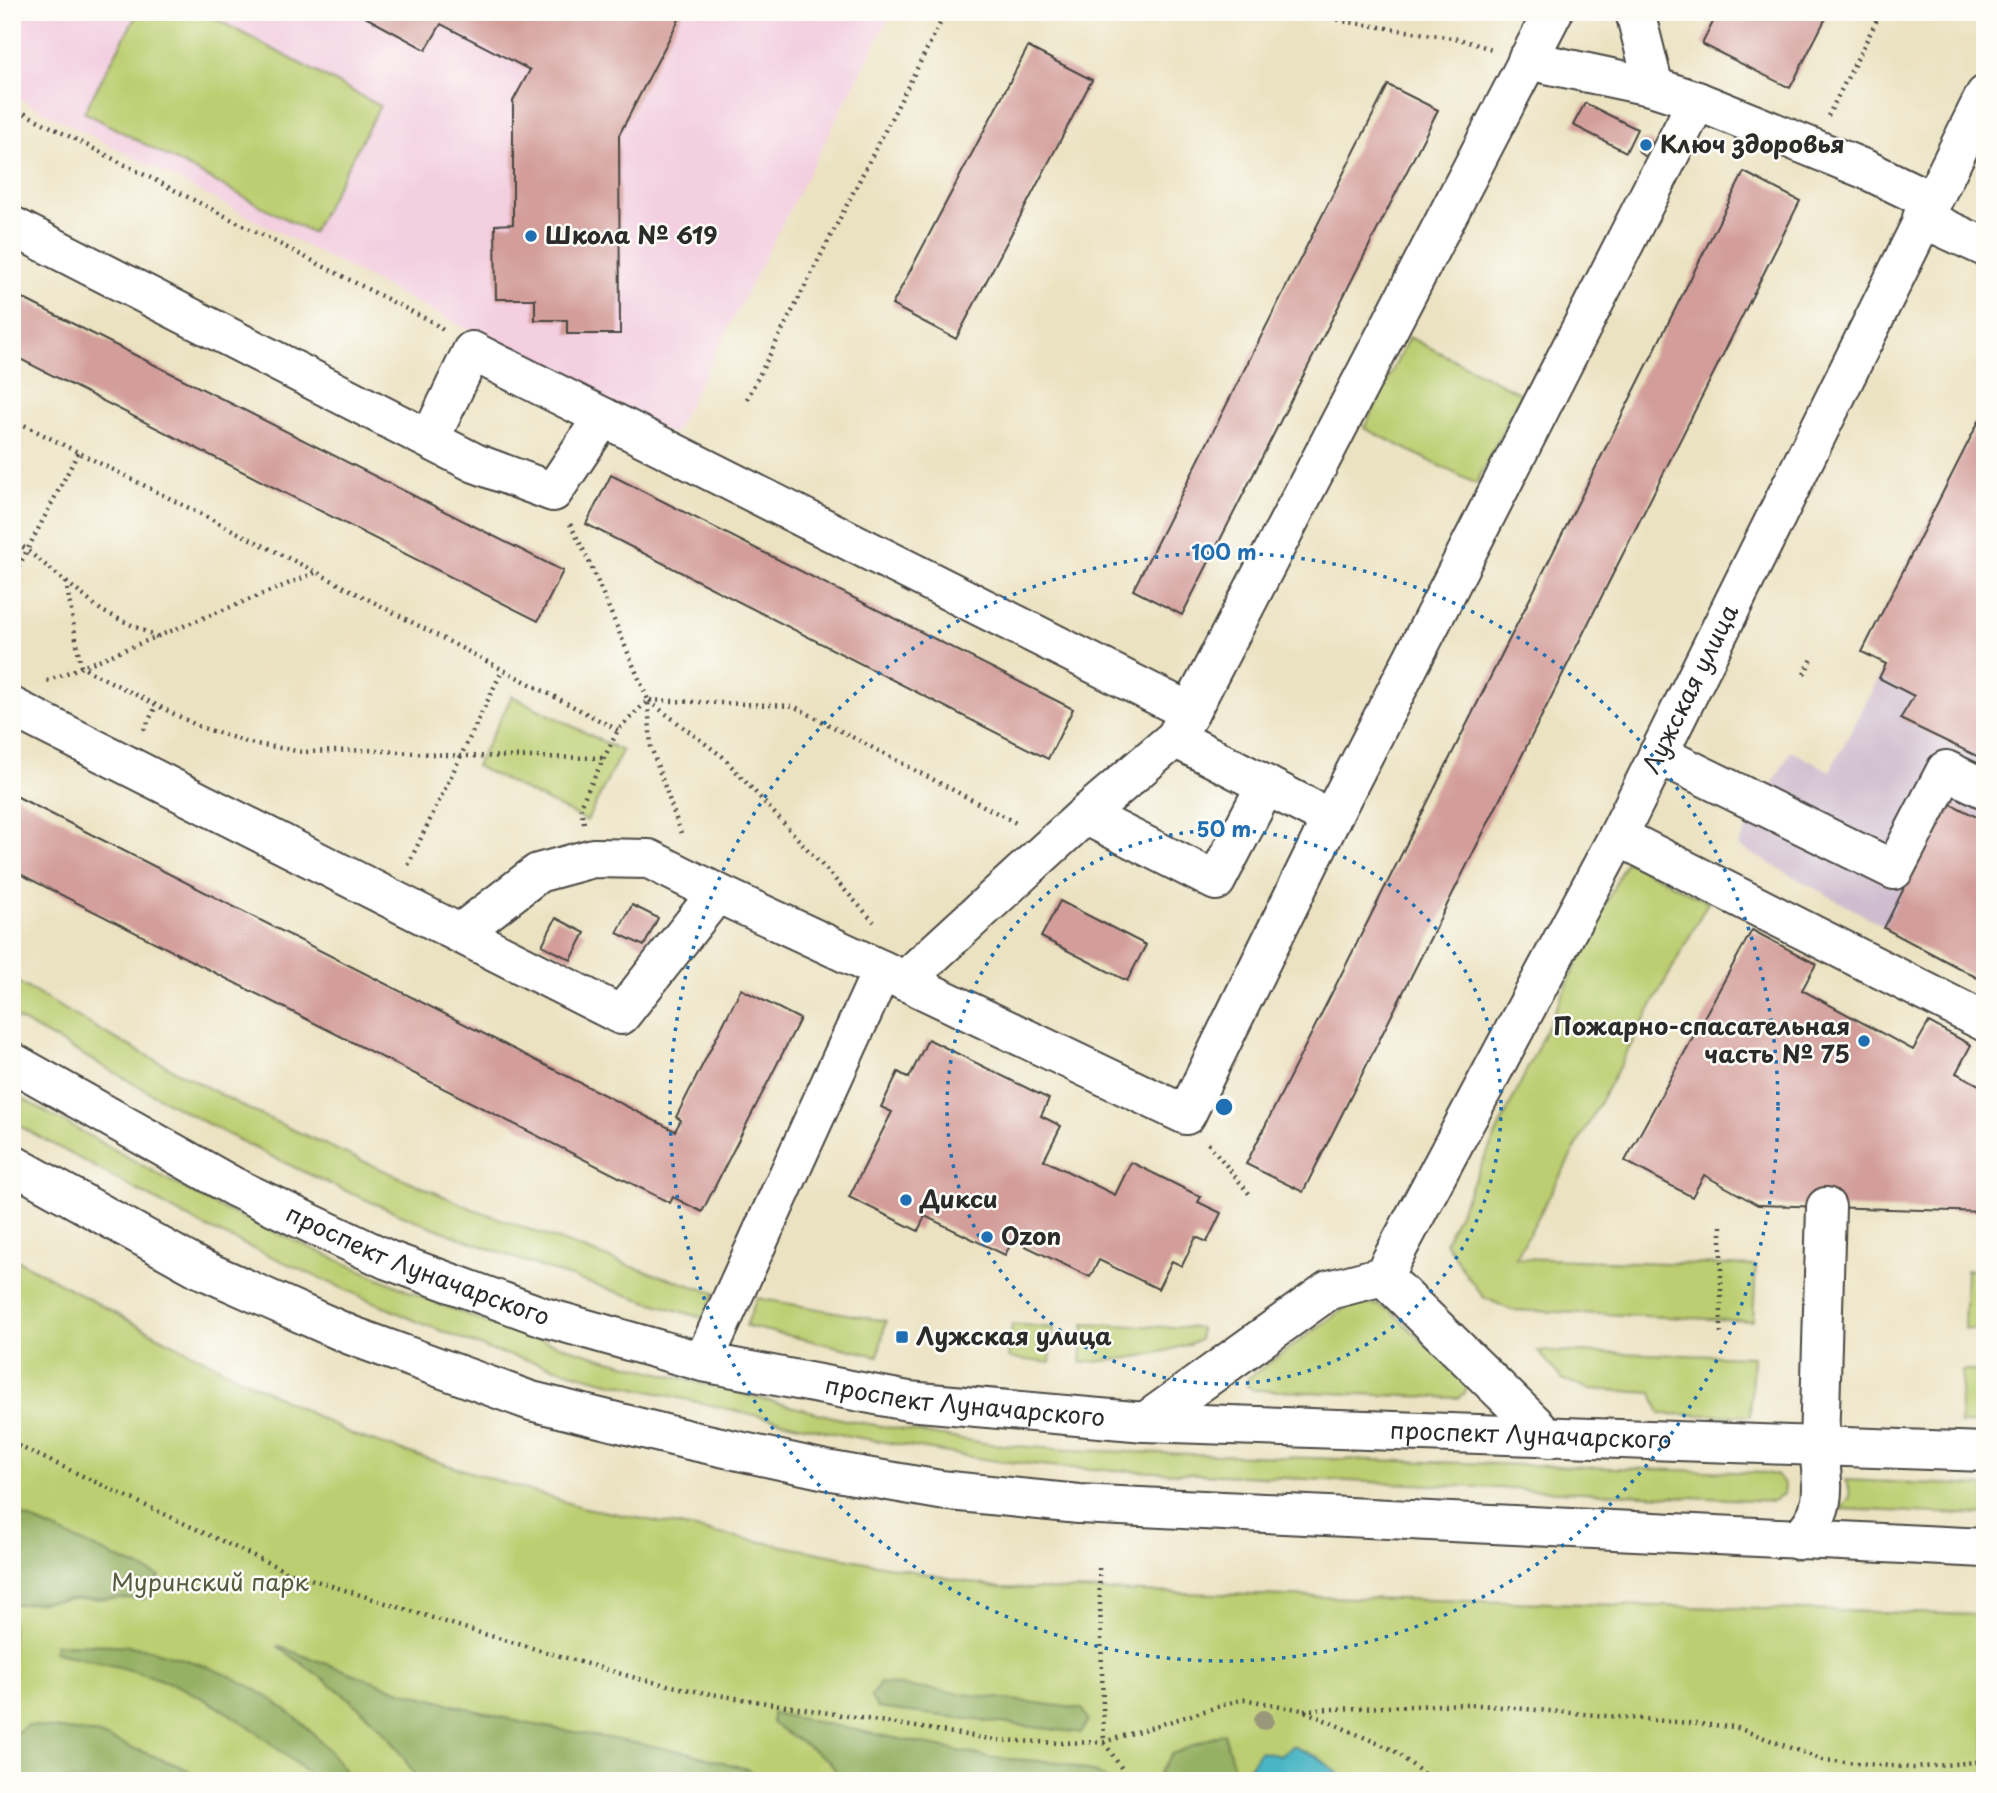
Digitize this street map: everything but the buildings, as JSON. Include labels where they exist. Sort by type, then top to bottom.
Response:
[{"type":"main road","points":[[703,1362],[893,975],[1054,843],[1183,725],[1553,12]]},
{"type":"main road","points":[[1635,12],[1654,87]]},
{"type":"main road","points":[[1527,60],[1654,87],[1697,101],[1867,170],[1985,247]]},
{"type":"main road","name":"Лужская улица","points":[[1383,1276],[1618,836],[1985,95]]},
{"type":"main road","points":[[460,933],[538,873],[593,858],[649,859],[1186,1115],[1331,819],[1697,101]]},
{"type":"main road","points":[[12,226],[475,463],[553,492],[603,417]]},
{"type":"main road","points":[[429,439],[472,351],[603,417],[1183,725],[1266,785],[1331,819]]},
{"type":"main road","points":[[24,696],[392,899],[621,1015],[708,888]]},
{"type":"main road","points":[[1658,754],[1894,870],[1946,770],[1985,789]]},
{"type":"main road","points":[[1085,816],[1216,881],[1266,785]]},
{"type":"main road","points":[[1618,836],[1985,1022]]},
{"type":"main road","name":"проспект Луначарского","points":[[12,1062],[234,1187],[388,1260],[544,1317],[703,1362],[908,1401],[1145,1422],[1985,1452]]},
{"type":"main road","points":[[12,1164],[199,1268],[351,1335],[531,1401],[814,1467],[940,1490],[1079,1504],[1985,1548]]},
{"type":"main road","points":[[1798,1539],[1813,1525],[1822,1501],[1819,1446],[1826,1207]]},
{"type":"main road","points":[[1145,1422],[1329,1290],[1383,1276],[1549,1438]]},
{"type":"path","points":[[747,399],[946,12]]},
{"type":"path","points":[[1326,12],[1341,20],[1459,39],[1527,60]]},
{"type":"path","points":[[1812,148],[1881,12]]},
{"type":"path","points":[[12,107],[435,323],[472,351]]},
{"type":"path","points":[[12,118],[26,114]]},
{"type":"path","points":[[12,419],[316,572],[618,730]]},
{"type":"path","points":[[12,579],[78,453]]},
{"type":"path","points":[[553,492],[589,559],[648,700],[651,747],[708,888]]},
{"type":"path","points":[[12,538],[102,611],[157,637]]},
{"type":"path","points":[[24,696],[81,667],[316,572]]},
{"type":"path","points":[[66,582],[81,667]]},
{"type":"path","points":[[1804,674],[1813,657]]},
{"type":"path","points":[[81,667],[201,727],[250,743],[303,752],[369,750],[461,756],[604,758]]},
{"type":"path","points":[[392,899],[502,671]]},
{"type":"path","points":[[648,700],[723,757],[892,941],[893,975]]},
{"type":"path","points":[[593,858],[580,806],[618,730],[648,700],[793,706],[1054,843]]},
{"type":"path","points":[[1186,1115],[1251,1196]]},
{"type":"path","points":[[1721,1226],[1721,1338]]},
{"type":"path","points":[[12,1443],[288,1572],[477,1632],[639,1679],[705,1693],[997,1740],[1104,1742],[1243,1699],[1302,1710],[1468,1704],[1735,1727],[1823,1760],[1914,1768],[1985,1760]]},
{"type":"path","points":[[1099,1568],[1104,1742],[1130,1781]]},
{"type":"path","points":[[1302,1710],[1393,1751],[1433,1781]]},
{"type":"shaded area","name":"Школа № 619","points":[[12,12],[892,12],[673,435],[12,95]]},
{"type":"shaded area","points":[[1985,409],[1985,982],[1738,846],[1791,751],[1830,771],[1886,664],[1862,652]]},
{"type":"green space","points":[[138,12],[203,12],[380,106],[312,233],[84,112]]},
{"type":"green space","points":[[1409,337],[1521,394],[1476,484],[1364,428]]},
{"type":"green space","points":[[512,696],[622,751],[587,821],[476,766]]},
{"type":"green space","points":[[1626,861],[1708,902],[1516,1258],[1756,1266],[1753,1321],[1511,1310],[1483,1297],[1445,1242]]},
{"type":"green space","points":[[12,979],[114,1038],[250,1110],[335,1149],[473,1209],[633,1267],[715,1293],[703,1318],[523,1261],[464,1240],[348,1192],[207,1123],[12,1016]]},
{"type":"green space","points":[[12,1093],[214,1205],[424,1298],[496,1326],[605,1359],[845,1420],[990,1444],[1071,1450],[1766,1473],[1777,1476],[1785,1485],[1784,1494],[1773,1501],[1070,1468],[989,1460],[843,1435],[600,1380],[490,1350],[416,1321],[203,1226],[12,1122]]},
{"type":"green space","name":"Муринский парк","points":[[12,1257],[133,1323],[353,1435],[581,1507],[1000,1588],[1985,1615],[1985,1781],[12,1781]]},
{"type":"green space","points":[[1966,1270],[1985,1271],[1985,1330],[1964,1329]]},
{"type":"green space","points":[[757,1298],[886,1321],[878,1356],[746,1326]]},
{"type":"green space","points":[[1361,1304],[1377,1305],[1391,1311],[1468,1385],[1465,1393],[1457,1398],[1254,1390],[1247,1386],[1247,1379],[1345,1308]]},
{"type":"green space","points":[[1012,1324],[1054,1328],[1050,1363],[1008,1358]]},
{"type":"green space","points":[[1084,1324],[1200,1328],[1200,1340],[1142,1356],[1081,1363]]},
{"type":"green space","points":[[1538,1351],[1753,1357],[1750,1416],[1660,1414],[1652,1393],[1589,1389],[1562,1379]]},
{"type":"green space","points":[[1962,1371],[1985,1371],[1985,1425],[1960,1424]]},
{"type":"green space","points":[[1845,1480],[1985,1486],[1985,1515],[1841,1509],[1850,1497]]},
{"type":"green space","points":[[12,1511],[160,1577],[146,1598],[70,1599],[12,1605]]},
{"type":"green space","points":[[55,1644],[140,1648],[226,1674],[251,1686],[296,1717],[335,1757],[352,1781],[316,1781],[260,1735],[198,1696],[141,1673],[53,1652]]},
{"type":"green space","points":[[277,1646],[404,1692],[524,1723],[686,1752],[747,1769],[763,1781],[418,1781],[395,1745],[365,1713],[337,1689]]},
{"type":"green space","points":[[880,1683],[1082,1709],[1088,1720],[1081,1733],[877,1708],[871,1697]]},
{"type":"green space","points":[[772,1713],[993,1758],[1058,1762],[1096,1773],[1108,1781],[843,1781],[829,1761],[772,1723]]},
{"type":"green space","points":[[28,1725],[97,1734],[184,1768],[201,1781],[12,1781],[12,1735]]},
{"type":"green space","points":[[1224,1733],[1238,1781],[1164,1781],[1159,1772],[1172,1754]]},
{"type":"water","points":[[1292,1746],[1318,1757],[1348,1781],[1242,1781],[1241,1778],[1260,1751],[1280,1756]]},
{"type":"place","name":"Ключ здоровья","points":[[1646,145]]},
{"type":"place","name":"Школа № 619","points":[[531,236]]},
{"type":"place","name":"Пожарно-спасательная часть № 75","points":[[1864,1041]]},
{"type":"place","name":"Дикси","points":[[906,1200]]},
{"type":"place","name":"Ozon","points":[[987,1237]]},
{"type":"place","name":"Лужская улица","points":[[902,1337]]}]
